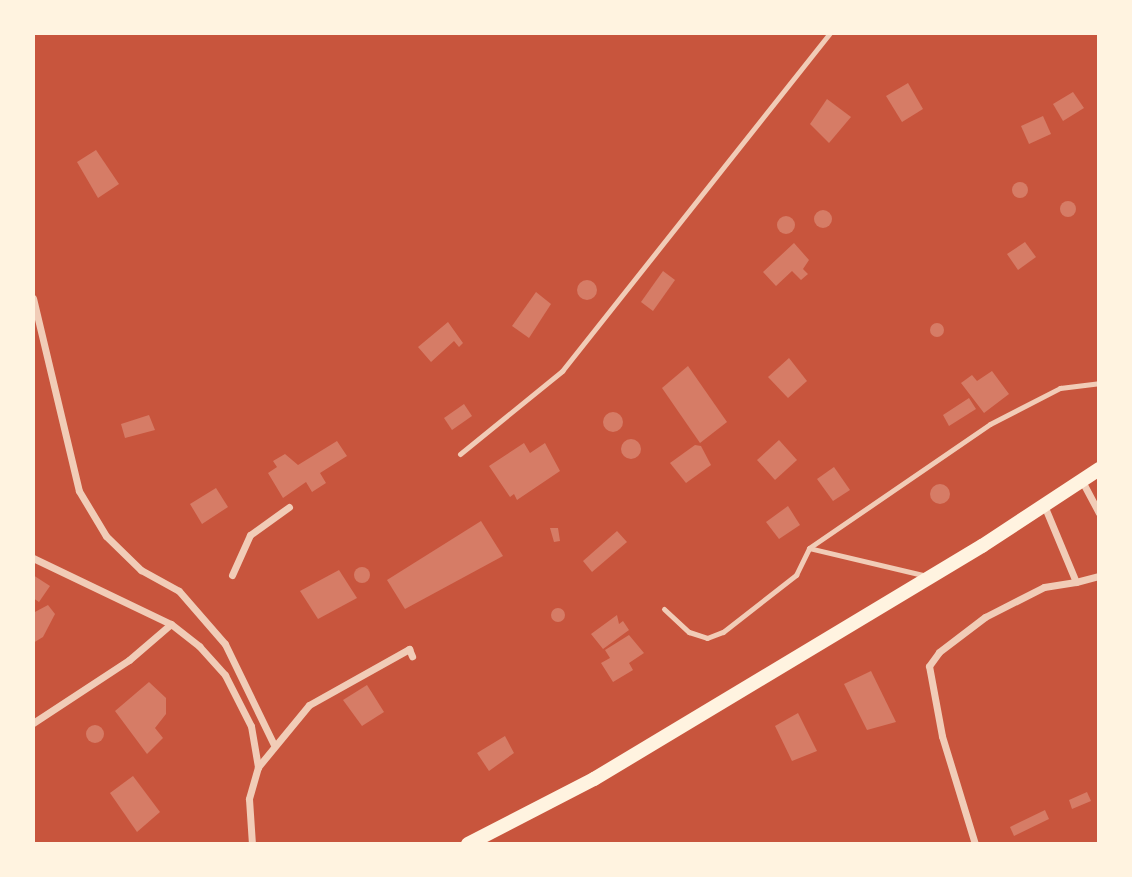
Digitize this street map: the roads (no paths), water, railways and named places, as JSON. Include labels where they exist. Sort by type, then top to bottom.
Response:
[{"type":"main road","points":[[468,844],[593,779],[927,576],[982,547],[1099,469]]},
{"type":"street","points":[[33,298],[79,491],[106,536],[141,570],[179,591],[225,644],[274,745]]},
{"type":"street","points":[[1081,480],[1099,513]]},
{"type":"street","points":[[1044,505],[1076,582]]},
{"type":"street","points":[[232,575],[250,535],[289,507]]},
{"type":"street","points":[[33,558],[171,624],[199,646],[238,694],[251,726],[258,767]]},
{"type":"street","points":[[975,844],[942,736],[929,666],[939,652],[985,617],[1044,587],[1099,576]]},
{"type":"street","points":[[33,723],[129,660],[171,624]]},
{"type":"street","points":[[252,844],[249,799],[258,767],[274,745],[309,705],[409,649],[412,656]]},
{"type":"lane","points":[[460,454],[562,371],[830,33]]},
{"type":"lane","points":[[664,609],[688,632],[707,638],[723,632],[796,575],[809,548],[990,424],[1060,388],[1099,383]]},
{"type":"lane","points":[[809,548],[927,576]]}]
